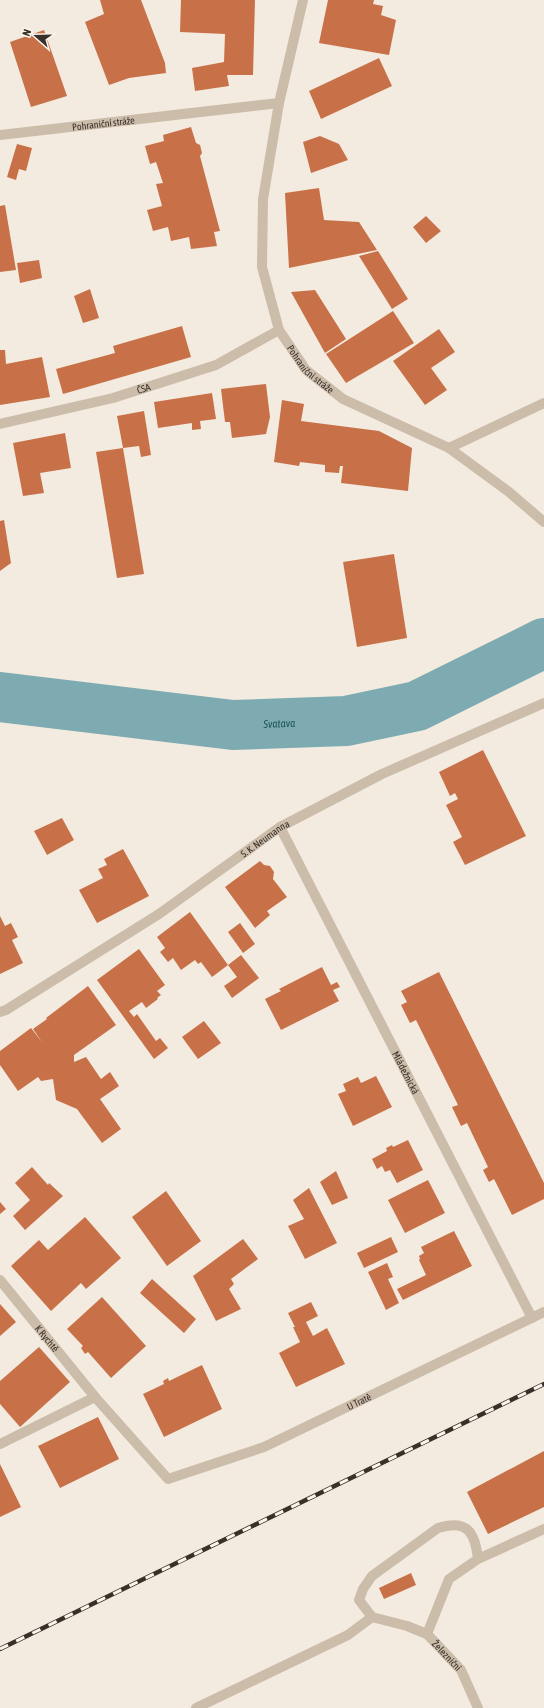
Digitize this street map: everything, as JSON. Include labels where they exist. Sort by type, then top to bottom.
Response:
[{"type":"street","name":"Pohraniční stráže","points":[[303,0],[279,103],[263,199],[262,266],[279,330],[306,370],[343,399],[450,448],[509,492],[544,522]]},
{"type":"street","name":"Pohraniční stráže","points":[[0,135],[279,103]]},
{"type":"street","name":"ČSA","points":[[0,424],[113,398],[216,365],[279,330]]},
{"type":"street","points":[[450,448],[544,403]]},
{"type":"street","name":"S. K. Neumanna","points":[[2,1012],[159,914],[280,827],[382,774],[544,703]]},
{"type":"street","name":"Mládežnická","points":[[280,827],[532,1318]]},
{"type":"street","name":"K Rychtě","points":[[0,1280],[95,1397],[168,1479]]},
{"type":"street","name":"U Tratě","points":[[168,1479],[264,1447],[544,1312]]},
{"type":"street","points":[[0,1444],[95,1397]]},
{"type":"street","points":[[196,1708],[348,1635],[372,1617],[359,1600],[363,1589],[372,1576],[438,1528],[451,1524],[459,1524],[467,1529],[474,1538],[478,1560]]},
{"type":"street","points":[[427,1634],[449,1579],[478,1560],[544,1529]]},
{"type":"street","name":"Železniční","points":[[372,1617],[407,1626],[427,1634],[461,1670],[478,1708]]},
{"type":"building","points":[[100,0],[141,0],[165,63],[166,73],[129,78],[109,85],[85,22],[104,14]]},
{"type":"building","points":[[181,0],[255,0],[253,75],[227,75],[229,86],[195,91],[192,68],[224,62],[225,34],[180,32]]},
{"type":"building","points":[[328,0],[374,0],[373,4],[383,6],[381,15],[396,20],[389,55],[319,43]]},
{"type":"building","points":[[44,30],[67,96],[31,107],[10,42]]},
{"type":"building","points":[[379,58],[392,86],[321,119],[309,91]]},
{"type":"building","points":[[191,127],[196,143],[200,145],[202,153],[200,156],[220,231],[214,232],[217,246],[191,249],[189,237],[171,241],[168,227],[153,231],[147,210],[162,206],[156,184],[163,183],[156,162],[150,164],[145,146],[164,141],[163,135]]},
{"type":"building","points":[[320,136],[339,144],[348,160],[311,173],[303,142]]},
{"type":"building","points":[[17,144],[32,148],[26,171],[19,169],[16,180],[7,177]]},
{"type":"building","points":[[319,188],[324,220],[359,222],[377,250],[289,268],[285,193]]},
{"type":"building","points":[[5,205],[16,270],[0,272],[0,206]]},
{"type":"building","points":[[426,216],[441,231],[426,243],[413,227]]},
{"type":"building","points":[[378,251],[408,299],[392,309],[359,256]]},
{"type":"building","points":[[39,260],[42,278],[20,283],[17,263]]},
{"type":"building","points":[[90,289],[99,318],[83,323],[74,296]]},
{"type":"building","points":[[315,290],[346,339],[325,353],[291,292]]},
{"type":"building","points":[[393,311],[414,343],[346,383],[326,354]]},
{"type":"building","points":[[182,326],[191,357],[63,394],[56,369],[115,353],[113,346]]},
{"type":"building","points":[[439,329],[455,352],[431,368],[447,390],[425,405],[393,361]]},
{"type":"building","points":[[0,350],[5,350],[6,364],[42,357],[50,397],[0,405]]},
{"type":"building","points":[[266,384],[270,417],[266,434],[232,438],[230,422],[225,422],[221,389]]},
{"type":"building","points":[[212,393],[216,419],[200,421],[201,429],[192,430],[192,423],[158,428],[154,402]]},
{"type":"building","points":[[282,400],[304,404],[301,421],[379,431],[412,448],[408,491],[341,483],[343,466],[340,466],[339,473],[325,472],[325,465],[300,462],[299,466],[274,462]]},
{"type":"building","points":[[144,411],[151,455],[141,457],[139,446],[123,448],[117,416]]},
{"type":"building","points":[[65,433],[71,468],[40,473],[44,493],[23,496],[13,443]]},
{"type":"building","points":[[123,448],[144,574],[117,578],[96,452]]},
{"type":"building","points":[[4,520],[11,563],[0,571],[0,521]]},
{"type":"building","points":[[394,554],[407,638],[357,647],[343,562]]},
{"type":"building","points":[[483,750],[526,836],[465,865],[453,842],[462,837],[446,805],[458,799],[455,793],[450,796],[439,772]]},
{"type":"building","points":[[62,818],[74,840],[47,855],[34,831]]},
{"type":"building","points":[[123,849],[149,896],[97,923],[79,890],[103,878],[98,869],[107,865],[104,859]]},
{"type":"building","points":[[260,861],[264,865],[270,866],[274,872],[273,879],[287,897],[267,911],[270,915],[255,928],[225,887]]},
{"type":"building","points":[[190,912],[228,965],[212,977],[201,962],[198,964],[195,960],[181,970],[173,958],[168,962],[160,952],[165,948],[157,937]]},
{"type":"building","points":[[0,916],[5,926],[11,923],[18,937],[12,940],[23,963],[0,974]]},
{"type":"building","points":[[240,923],[255,944],[243,953],[228,932]]},
{"type":"building","points":[[139,949],[165,985],[157,991],[161,995],[157,998],[158,999],[146,1008],[142,1002],[129,1011],[134,1017],[137,1014],[156,1041],[160,1038],[168,1048],[154,1059],[97,980]]},
{"type":"building","points":[[241,955],[259,978],[232,998],[224,986],[237,977],[228,965]]},
{"type":"building","points":[[322,967],[331,985],[337,982],[340,987],[333,990],[339,1001],[281,1030],[265,999],[281,991],[279,989]]},
{"type":"building","points":[[439,972],[544,1183],[544,1199],[512,1215],[494,1179],[489,1182],[483,1170],[488,1167],[467,1123],[461,1126],[452,1107],[458,1105],[416,1020],[410,1023],[401,1005],[407,1002],[401,991]]},
{"type":"building","points":[[88,986],[116,1025],[74,1055],[74,1062],[86,1057],[101,1079],[110,1072],[119,1086],[100,1099],[121,1129],[102,1143],[77,1109],[56,1100],[53,1079],[41,1081],[38,1077],[18,1091],[0,1065],[0,1051],[31,1028],[42,1042],[33,1029]]},
{"type":"building","points":[[204,1021],[221,1043],[198,1059],[182,1037]]},
{"type":"building","points":[[376,1076],[392,1107],[353,1126],[338,1094],[346,1091],[343,1084],[358,1077],[361,1083]]},
{"type":"building","points":[[408,1140],[423,1170],[397,1183],[390,1170],[385,1172],[382,1166],[377,1169],[372,1159],[387,1151],[386,1148],[392,1145],[393,1147]]},
{"type":"building","points":[[32,1167],[48,1185],[49,1183],[63,1196],[25,1230],[13,1216],[30,1200],[15,1183]]},
{"type":"building","points":[[336,1171],[348,1198],[332,1205],[320,1182]]},
{"type":"building","points":[[428,1180],[445,1213],[405,1233],[388,1200]]},
{"type":"building","points":[[309,1188],[337,1243],[305,1259],[288,1226],[304,1219],[293,1200]]},
{"type":"building","points":[[166,1191],[201,1241],[167,1266],[132,1217]]},
{"type":"building","points":[[0,1202],[6,1209],[0,1214]]},
{"type":"building","points":[[85,1217],[121,1258],[86,1289],[81,1283],[51,1311],[11,1266],[39,1240],[48,1250]]},
{"type":"building","points":[[454,1231],[472,1266],[403,1300],[397,1289],[426,1275],[419,1260],[419,1256],[424,1253],[421,1247]]},
{"type":"building","points":[[391,1237],[398,1252],[364,1268],[357,1253]]},
{"type":"building","points":[[243,1239],[258,1259],[231,1279],[234,1284],[229,1289],[241,1309],[216,1321],[193,1276]]},
{"type":"building","points":[[387,1263],[393,1277],[388,1279],[399,1303],[386,1310],[368,1272]]},
{"type":"building","points":[[152,1279],[196,1319],[184,1333],[140,1293]]},
{"type":"building","points":[[102,1297],[146,1346],[111,1378],[88,1352],[85,1354],[81,1348],[83,1346],[67,1329]]},
{"type":"building","points":[[311,1302],[318,1316],[306,1322],[313,1336],[327,1328],[345,1364],[296,1387],[279,1353],[300,1342],[288,1313]]},
{"type":"building","points":[[0,1304],[16,1322],[0,1336]]},
{"type":"building","points":[[39,1347],[70,1382],[20,1427],[0,1404],[0,1381]]},
{"type":"building","points":[[202,1365],[222,1409],[164,1437],[143,1394],[164,1384],[163,1381],[168,1378],[169,1381]]},
{"type":"building","points":[[98,1417],[119,1459],[60,1488],[38,1446]]},
{"type":"building","points":[[544,1451],[544,1507],[488,1534],[467,1492]]},
{"type":"building","points":[[0,1464],[21,1507],[0,1517]]},
{"type":"building","points":[[411,1573],[416,1585],[384,1599],[379,1588]]},
{"type":"waterway","name":"Svatava","points":[[0,697],[233,725],[346,721],[417,706],[544,643]]},
{"type":"railway","points":[[0,1649],[544,1384]]}]
